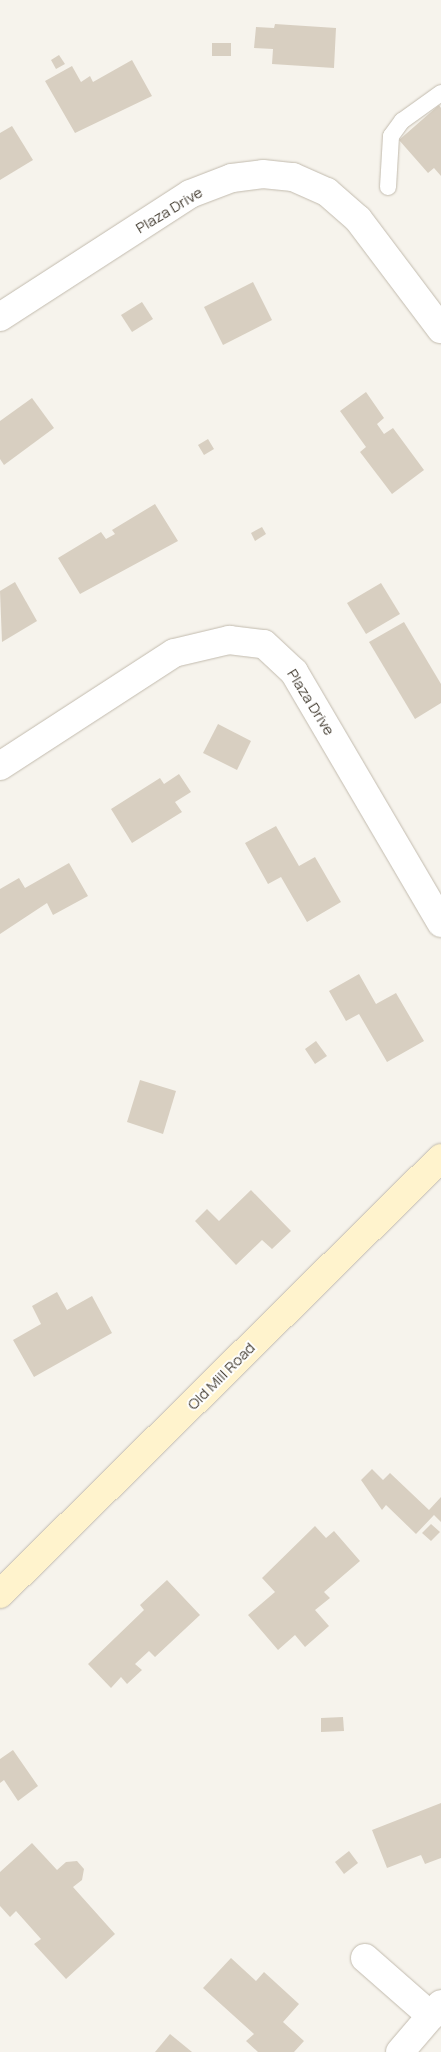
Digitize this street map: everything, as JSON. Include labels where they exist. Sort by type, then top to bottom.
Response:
[{"type":"street","name":"Plaza Drive","points":[[0,317],[190,194],[232,178],[263,174],[293,177],[326,192],[358,218],[441,330]]},
{"type":"street","name":"Plaza Drive","points":[[0,766],[174,653],[229,640],[264,644],[294,672],[441,923]]},
{"type":"street","name":"Old Mill Road","points":[[0,1594],[441,1158]]},
{"type":"street","points":[[365,1958],[436,2010],[400,2052]]},
{"type":"lane","points":[[388,187],[391,136],[402,121],[441,93]]},
{"type":"building","points":[[275,24],[336,28],[334,68],[272,64],[273,49],[254,48],[256,27],[274,28]]},
{"type":"building","points":[[212,43],[231,43],[231,56],[212,56]]},
{"type":"building","points":[[59,55],[65,64],[56,69],[51,60]]},
{"type":"building","points":[[132,60],[152,96],[75,133],[45,81],[72,66],[81,82],[90,76],[93,82]]},
{"type":"building","points":[[439,105],[441,108],[441,176],[434,168],[428,173],[399,140]]},
{"type":"building","points":[[12,126],[33,160],[0,180],[0,133]]},
{"type":"building","points":[[253,282],[272,320],[223,345],[204,307]]},
{"type":"building","points":[[142,302],[153,319],[132,332],[121,315]]},
{"type":"building","points":[[366,392],[384,418],[377,424],[384,434],[393,428],[424,470],[392,494],[360,452],[366,447],[340,411]]},
{"type":"building","points":[[32,398],[54,428],[4,465],[0,459],[0,421]]},
{"type":"building","points":[[208,439],[214,449],[204,455],[198,445]]},
{"type":"building","points":[[155,504],[178,541],[80,594],[58,558],[101,532],[106,539],[115,534],[112,530]]},
{"type":"building","points":[[262,527],[266,534],[255,541],[251,533]]},
{"type":"building","points":[[15,582],[37,621],[2,642],[0,591]]},
{"type":"building","points":[[381,583],[400,614],[366,634],[347,603]]},
{"type":"building","points":[[404,622],[441,684],[441,703],[415,719],[369,642]]},
{"type":"building","points":[[218,724],[251,741],[237,770],[203,753]]},
{"type":"building","points":[[179,774],[191,792],[175,802],[182,812],[132,843],[111,809],[160,778],[164,784]]},
{"type":"building","points":[[276,826],[299,866],[315,857],[341,902],[307,922],[281,877],[268,884],[245,843]]},
{"type":"building","points":[[69,863],[88,896],[53,915],[47,903],[0,934],[0,889],[19,878],[25,888]]},
{"type":"building","points":[[359,974],[376,1004],[396,993],[424,1041],[387,1062],[359,1014],[346,1021],[329,991]]},
{"type":"building","points":[[316,1041],[327,1056],[315,1064],[305,1049]]},
{"type":"building","points":[[140,1080],[176,1091],[163,1134],[127,1122]]},
{"type":"building","points":[[251,1190],[291,1231],[272,1249],[262,1240],[236,1265],[195,1221],[207,1209],[219,1221]]},
{"type":"building","points":[[57,1292],[67,1310],[92,1296],[112,1333],[34,1377],[13,1340],[41,1324],[32,1306]]},
{"type":"building","points":[[372,1469],[383,1480],[390,1473],[429,1510],[441,1497],[441,1522],[434,1515],[416,1534],[386,1505],[382,1510],[361,1480]]},
{"type":"building","points":[[431,1524],[440,1532],[431,1541],[422,1533]]},
{"type":"building","points":[[315,1526],[326,1538],[334,1531],[360,1561],[324,1592],[330,1598],[315,1610],[329,1626],[305,1647],[295,1635],[278,1650],[248,1615],[275,1592],[262,1578]]},
{"type":"building","points":[[167,1580],[200,1615],[155,1657],[149,1651],[135,1664],[142,1670],[127,1684],[121,1677],[111,1688],[88,1664],[144,1610],[140,1605]]},
{"type":"building","points":[[343,1717],[344,1731],[321,1732],[321,1718]]},
{"type":"building","points":[[13,1750],[38,1786],[18,1801],[4,1780],[0,1783],[0,1759]]},
{"type":"building","points":[[441,1803],[441,1858],[425,1864],[421,1855],[387,1868],[372,1830]]},
{"type":"building","points":[[32,1843],[57,1870],[66,1862],[77,1861],[84,1869],[82,1880],[73,1887],[115,1934],[66,1979],[34,1944],[41,1939],[16,1911],[10,1917],[0,1906],[0,1872]]},
{"type":"building","points":[[349,1851],[358,1863],[344,1874],[335,1862]]},
{"type":"building","points":[[231,1958],[256,1981],[264,1972],[299,2004],[283,2022],[304,2041],[294,2052],[258,2052],[246,2041],[254,2034],[203,1988]]},
{"type":"building","points":[[170,2034],[192,2052],[155,2052]]}]
